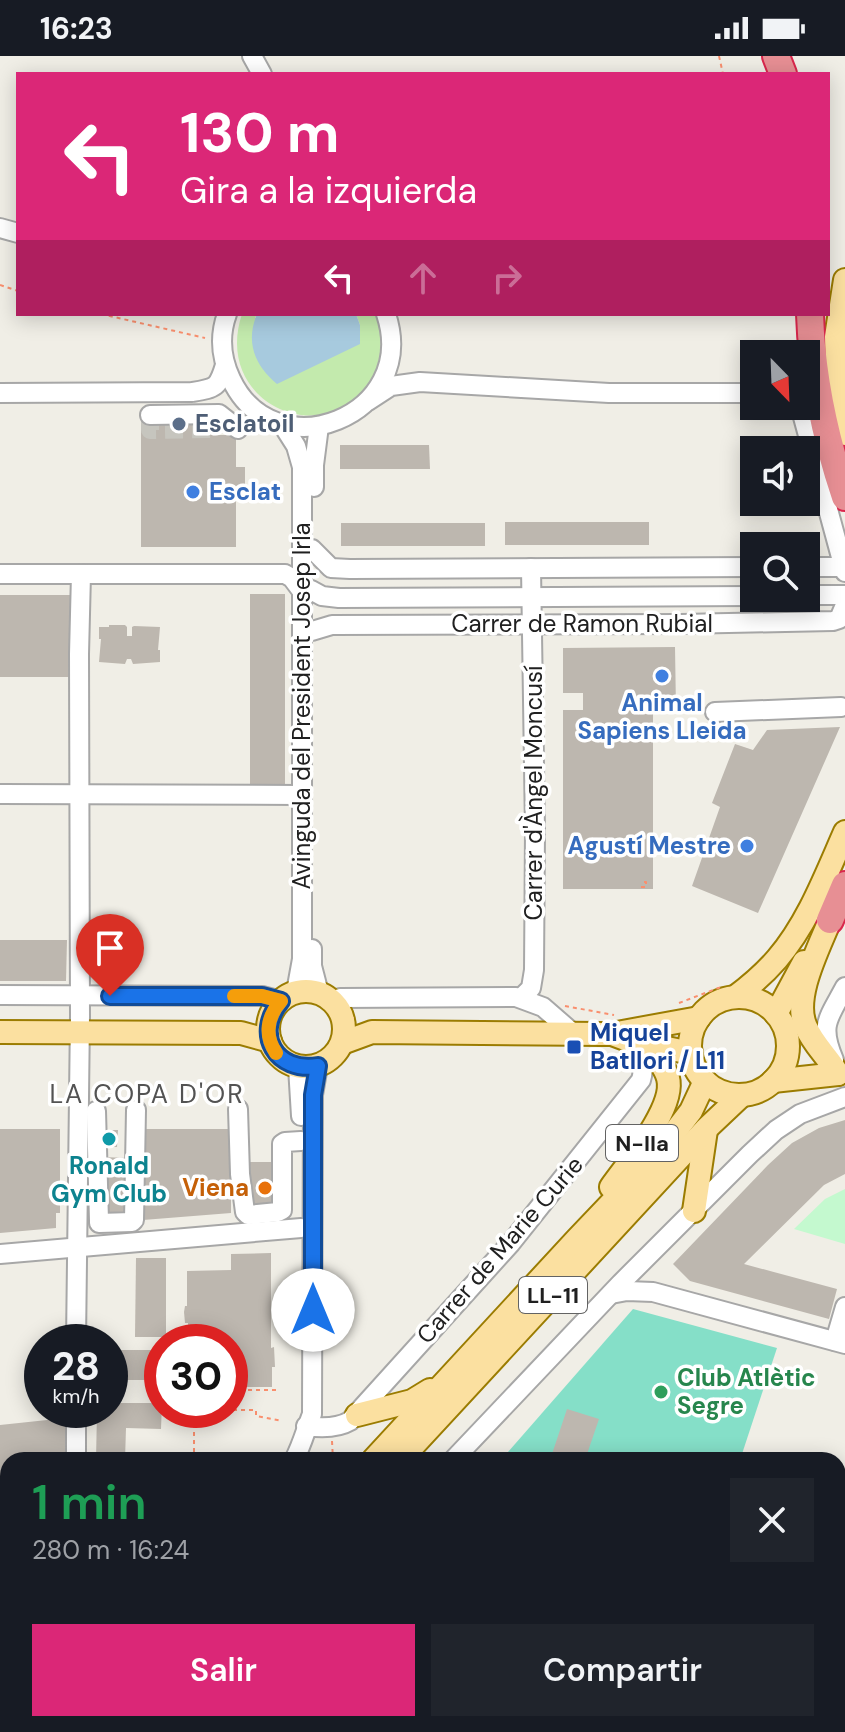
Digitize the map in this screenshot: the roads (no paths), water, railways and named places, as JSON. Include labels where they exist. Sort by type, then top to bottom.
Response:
[{"type":"highway","points":[[810,316],[820,407],[845,497]]},
{"type":"highway","points":[[838,909],[845,885]]},
{"type":"main road","points":[[845,280],[836,337],[838,403],[845,434]]},
{"type":"main road","points":[[742,1095],[722,1092],[705,1081],[691,1053],[694,1029],[699,1018],[715,1004],[735,997],[766,971],[787,947],[806,915],[845,832]]},
{"type":"main road","points":[[776,1014],[794,978],[838,909]]},
{"type":"main road","points":[[838,909],[805,988],[801,1015],[812,1039],[841,1075]]},
{"type":"main road","points":[[332,1004],[345,1027],[342,1043],[333,1058],[308,1066],[287,1063],[278,1055],[269,1032],[274,1009],[288,997],[312,991],[332,1004],[372,1032]]},
{"type":"main road","points":[[735,997],[768,1006],[785,1028],[788,1046],[785,1065],[773,1081]]},
{"type":"main road","points":[[627,1039],[622,1031],[699,1018]]},
{"type":"main road","points":[[0,1032],[269,1032]]},
{"type":"main road","points":[[342,1043],[372,1032],[574,1034],[627,1039],[691,1053]]},
{"type":"main road","name":"N-IIa","points":[[577,1239],[667,1102],[668,1078],[659,1061],[627,1039]]},
{"type":"main road","points":[[788,1046],[841,1075]]},
{"type":"main road","points":[[773,1081],[841,1075]]},
{"type":"main road","name":"LL-11","points":[[380,1452],[658,1154],[691,1111],[705,1081]]},
{"type":"main road","name":"LL-11","points":[[407,1452],[706,1129],[742,1095],[759,1091],[773,1081]]},
{"type":"main road","name":"N-IIa","points":[[694,1211],[706,1129]]},
{"type":"main road","points":[[357,1415],[412,1401],[462,1364]]},
{"type":"street","points":[[368,401],[383,380],[391,356],[391,329],[387,316]]},
{"type":"street","points":[[0,393],[192,392],[212,389],[219,384],[225,365],[223,323]]},
{"type":"street","points":[[391,356],[401,372],[420,382]]},
{"type":"street","points":[[225,365],[237,391],[257,411],[282,424],[301,427],[319,426],[346,418],[391,386],[420,382],[609,393],[740,393]]},
{"type":"street","points":[[151,392],[182,417],[219,414],[238,429]]},
{"type":"street","points":[[804,420],[844,569],[820,568]]},
{"type":"street","name":"Avinguda del President Josep Irla","points":[[282,424],[296,446],[302,467],[306,590],[302,959],[288,997]]},
{"type":"street","name":"Avinguda del President Josep Irla","points":[[319,426],[314,465],[312,549],[306,590],[312,631],[312,966],[332,1004]]},
{"type":"street","points":[[312,549],[331,568],[740,567]]},
{"type":"street","name":"Carrer d'Àngel Moncusí","points":[[521,998],[531,988],[534,970],[531,568]]},
{"type":"street","name":"Carrer de Ramon Rubial","points":[[0,574],[285,574],[306,590],[339,598],[740,596]]},
{"type":"street","points":[[76,1324],[81,574]]},
{"type":"street","points":[[820,595],[845,595]]},
{"type":"street","name":"Carrer de Ramon Rubial","points":[[312,631],[332,625],[833,621],[839,619],[845,605]]},
{"type":"street","points":[[715,712],[841,707]]},
{"type":"street","points":[[0,794],[302,795]]},
{"type":"street","name":"Carrer d'Àngel Moncusí","points":[[534,970],[543,1007]]},
{"type":"street","points":[[841,1075],[826,1039],[826,1028],[845,987]]},
{"type":"street","points":[[0,995],[288,997]]},
{"type":"street","points":[[332,1004],[340,998],[521,998],[543,1007],[574,1034]]},
{"type":"street","name":"Carrer de Marie Curie","points":[[357,1415],[511,1243],[634,1090],[643,1070],[639,1054],[627,1039]]},
{"type":"street","points":[[308,1066],[302,1103],[301,1141],[303,1417],[319,1424],[343,1425],[357,1415]]},
{"type":"street","points":[[298,1452],[319,1424],[313,1095],[308,1066]]},
{"type":"street","points":[[461,1452],[750,1154],[788,1121],[845,1097]]},
{"type":"street","points":[[238,1109],[240,1174],[248,1215],[282,1210],[282,1144],[301,1141]]},
{"type":"street","points":[[96,1111],[99,1223],[134,1220],[136,1110]]},
{"type":"street","points":[[0,1254],[301,1228]]},
{"type":"street","points":[[637,1267],[653,1292]]},
{"type":"street","points":[[611,1294],[653,1292],[840,1343],[845,1307]]},
{"type":"street","points":[[76,1428],[76,1452]]},
{"type":"water","points":[[256,316],[357,316],[360,344],[277,384],[254,353]]},
{"type":"tunnel","points":[[150,418],[150,430],[217,429]]},
{"type":"place","name":"Esclatoil","points":[[179,424]]},
{"type":"place","name":"Esclat","points":[[193,492]]},
{"type":"place","name":"Animal Sapiens Lleida","points":[[662,676]]},
{"type":"place","name":"Agustí Mestre","points":[[747,846]]},
{"type":"place","name":"Miquel Batllori / L11","points":[[574,1047]]},
{"type":"place","name":"Ronald Gym Club","points":[[109,1139]]},
{"type":"place","name":"Viena","points":[[265,1188]]},
{"type":"place","name":"Club Atlètic Segre","points":[[661,1392]]},
{"type":"district","name":"LA COPA D'OR","points":[[147,1094]]}]
